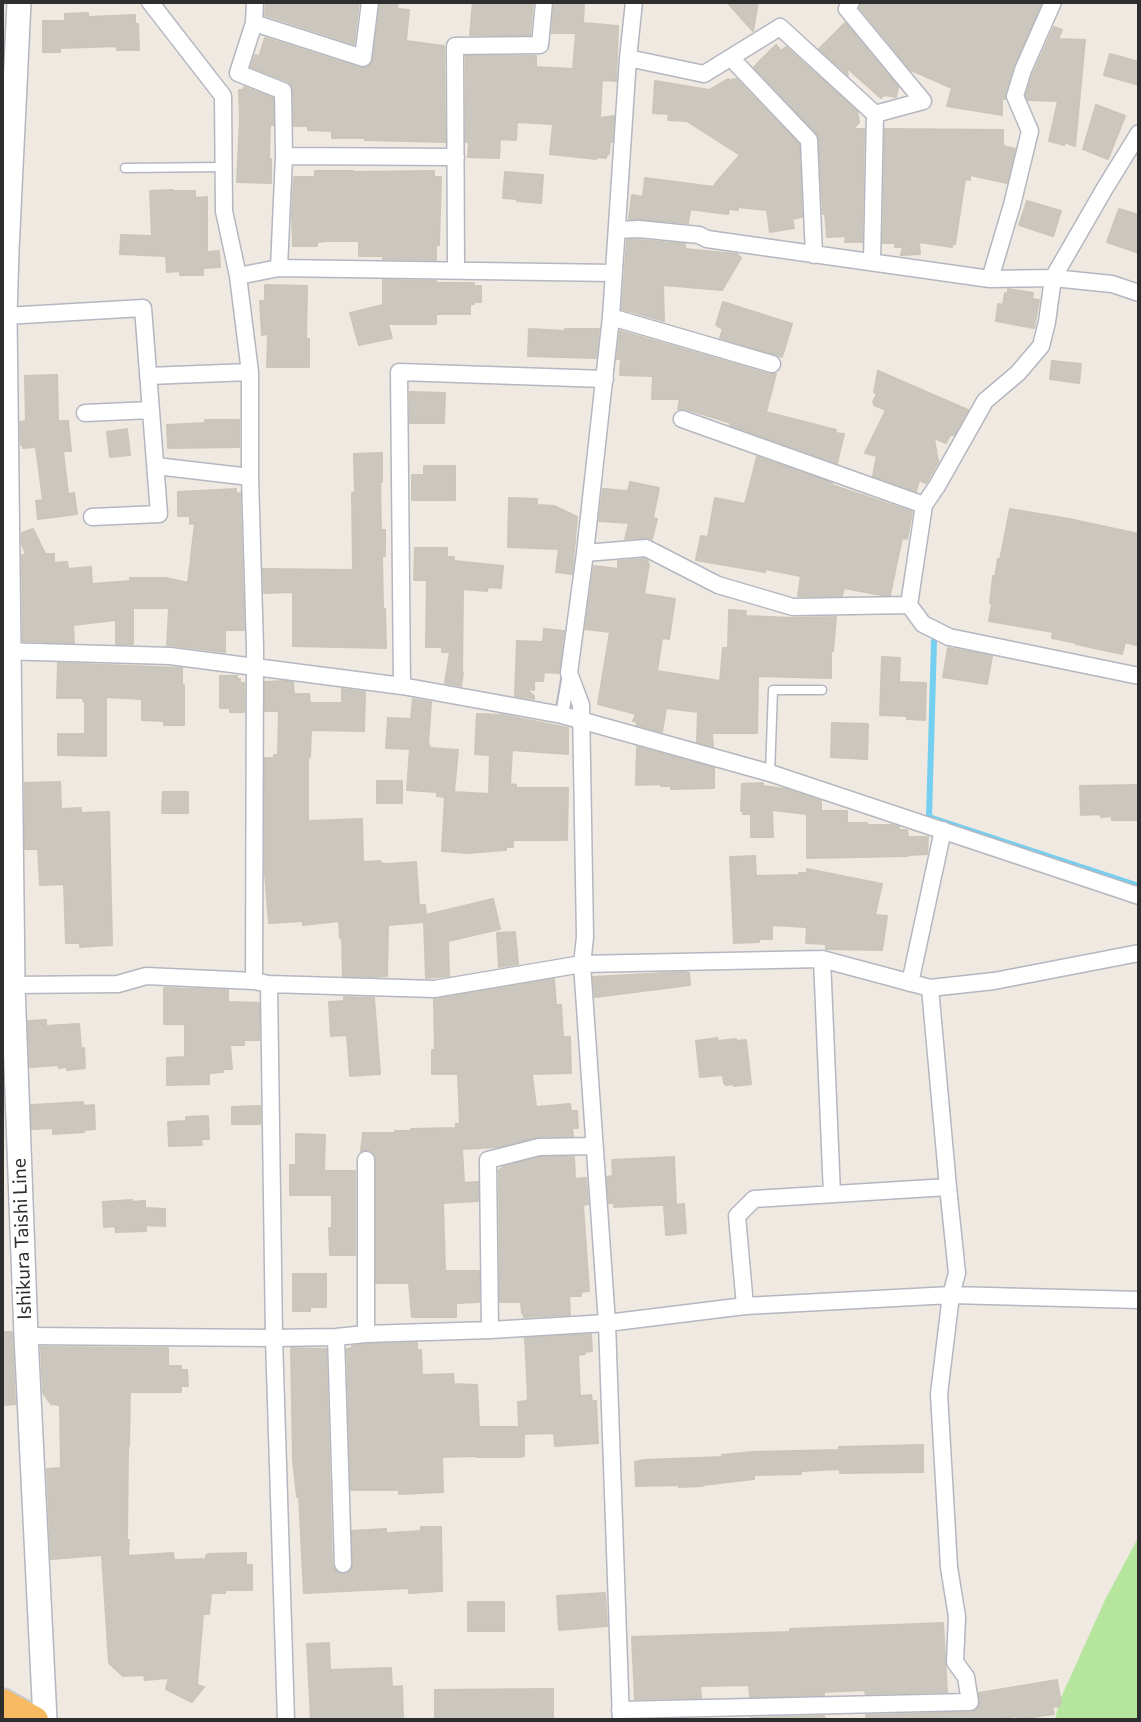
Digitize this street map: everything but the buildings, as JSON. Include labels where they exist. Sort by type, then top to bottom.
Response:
[{"type":"highway","points":[[3,1703],[35,1720]]},
{"type":"main road","name":"Ishikura Taishi Line","points":[[19,2],[5,316],[6,651],[13,985],[26,1336],[45,1720]]},
{"type":"street","points":[[150,2],[223,96],[224,211],[238,276],[250,372],[261,983],[286,1720]]},
{"type":"street","points":[[255,2],[254,23],[238,73],[282,91],[284,156],[279,268]]},
{"type":"street","points":[[254,23],[363,58],[370,2]]},
{"type":"street","points":[[456,270],[455,46],[540,45],[544,2]]},
{"type":"street","points":[[562,715],[585,553],[605,379],[634,2]]},
{"type":"street","points":[[851,2],[848,9],[923,101],[875,114]]},
{"type":"street","points":[[990,279],[1030,131],[1015,96],[1052,2]]},
{"type":"street","points":[[628,58],[704,74],[780,27],[875,114],[872,262]]},
{"type":"street","points":[[731,58],[808,140],[814,255]]},
{"type":"street","points":[[1139,133],[1053,278],[1041,346],[1018,373],[985,401],[924,505],[909,605],[923,624],[949,637],[1139,676]]},
{"type":"street","points":[[284,156],[456,157]]},
{"type":"street","points":[[617,230],[639,229],[699,235],[707,239],[990,279],[1053,278],[1112,284],[1139,293]]},
{"type":"street","points":[[238,276],[279,268],[613,274]]},
{"type":"street","points":[[5,316],[143,308],[159,514],[92,517]]},
{"type":"street","points":[[611,317],[772,364]]},
{"type":"street","points":[[148,376],[250,372]]},
{"type":"street","points":[[402,686],[399,372],[605,379]]},
{"type":"street","points":[[85,413],[151,410]]},
{"type":"street","points":[[682,419],[924,505]]},
{"type":"street","points":[[156,466],[250,477]]},
{"type":"street","points":[[585,553],[646,548],[718,585],[793,607],[909,605]]},
{"type":"street","points":[[6,651],[170,656],[402,686],[562,715],[770,773],[1139,896]]},
{"type":"street","points":[[569,673],[581,705],[585,937],[582,964],[607,1323],[620,1715],[970,1702],[967,1677],[955,1662],[957,1617],[949,1567],[939,1394],[951,1295],[957,1273],[930,988]]},
{"type":"street","points":[[910,983],[943,831]]},
{"type":"street","points":[[13,985],[118,984],[146,976],[434,989],[582,964],[822,959],[930,988],[994,981],[1139,953]]},
{"type":"street","points":[[822,959],[832,1194]]},
{"type":"street","points":[[490,1330],[488,1160],[539,1147],[594,1146]]},
{"type":"street","points":[[366,1160],[366,1334]]},
{"type":"street","points":[[745,1306],[737,1216],[754,1199],[948,1187]]},
{"type":"street","points":[[26,1336],[336,1337],[607,1323],[745,1306],[951,1295],[1139,1300]]},
{"type":"street","points":[[336,1337],[343,1564]]},
{"type":"lane","points":[[125,168],[223,167]]},
{"type":"lane","points":[[770,773],[773,690],[822,690]]},
{"type":"green space","points":[[1139,1536],[1139,1720],[1055,1720],[1059,1702],[1105,1600]]},
{"type":"waterway","points":[[934,641],[929,817],[1139,886]]}]
